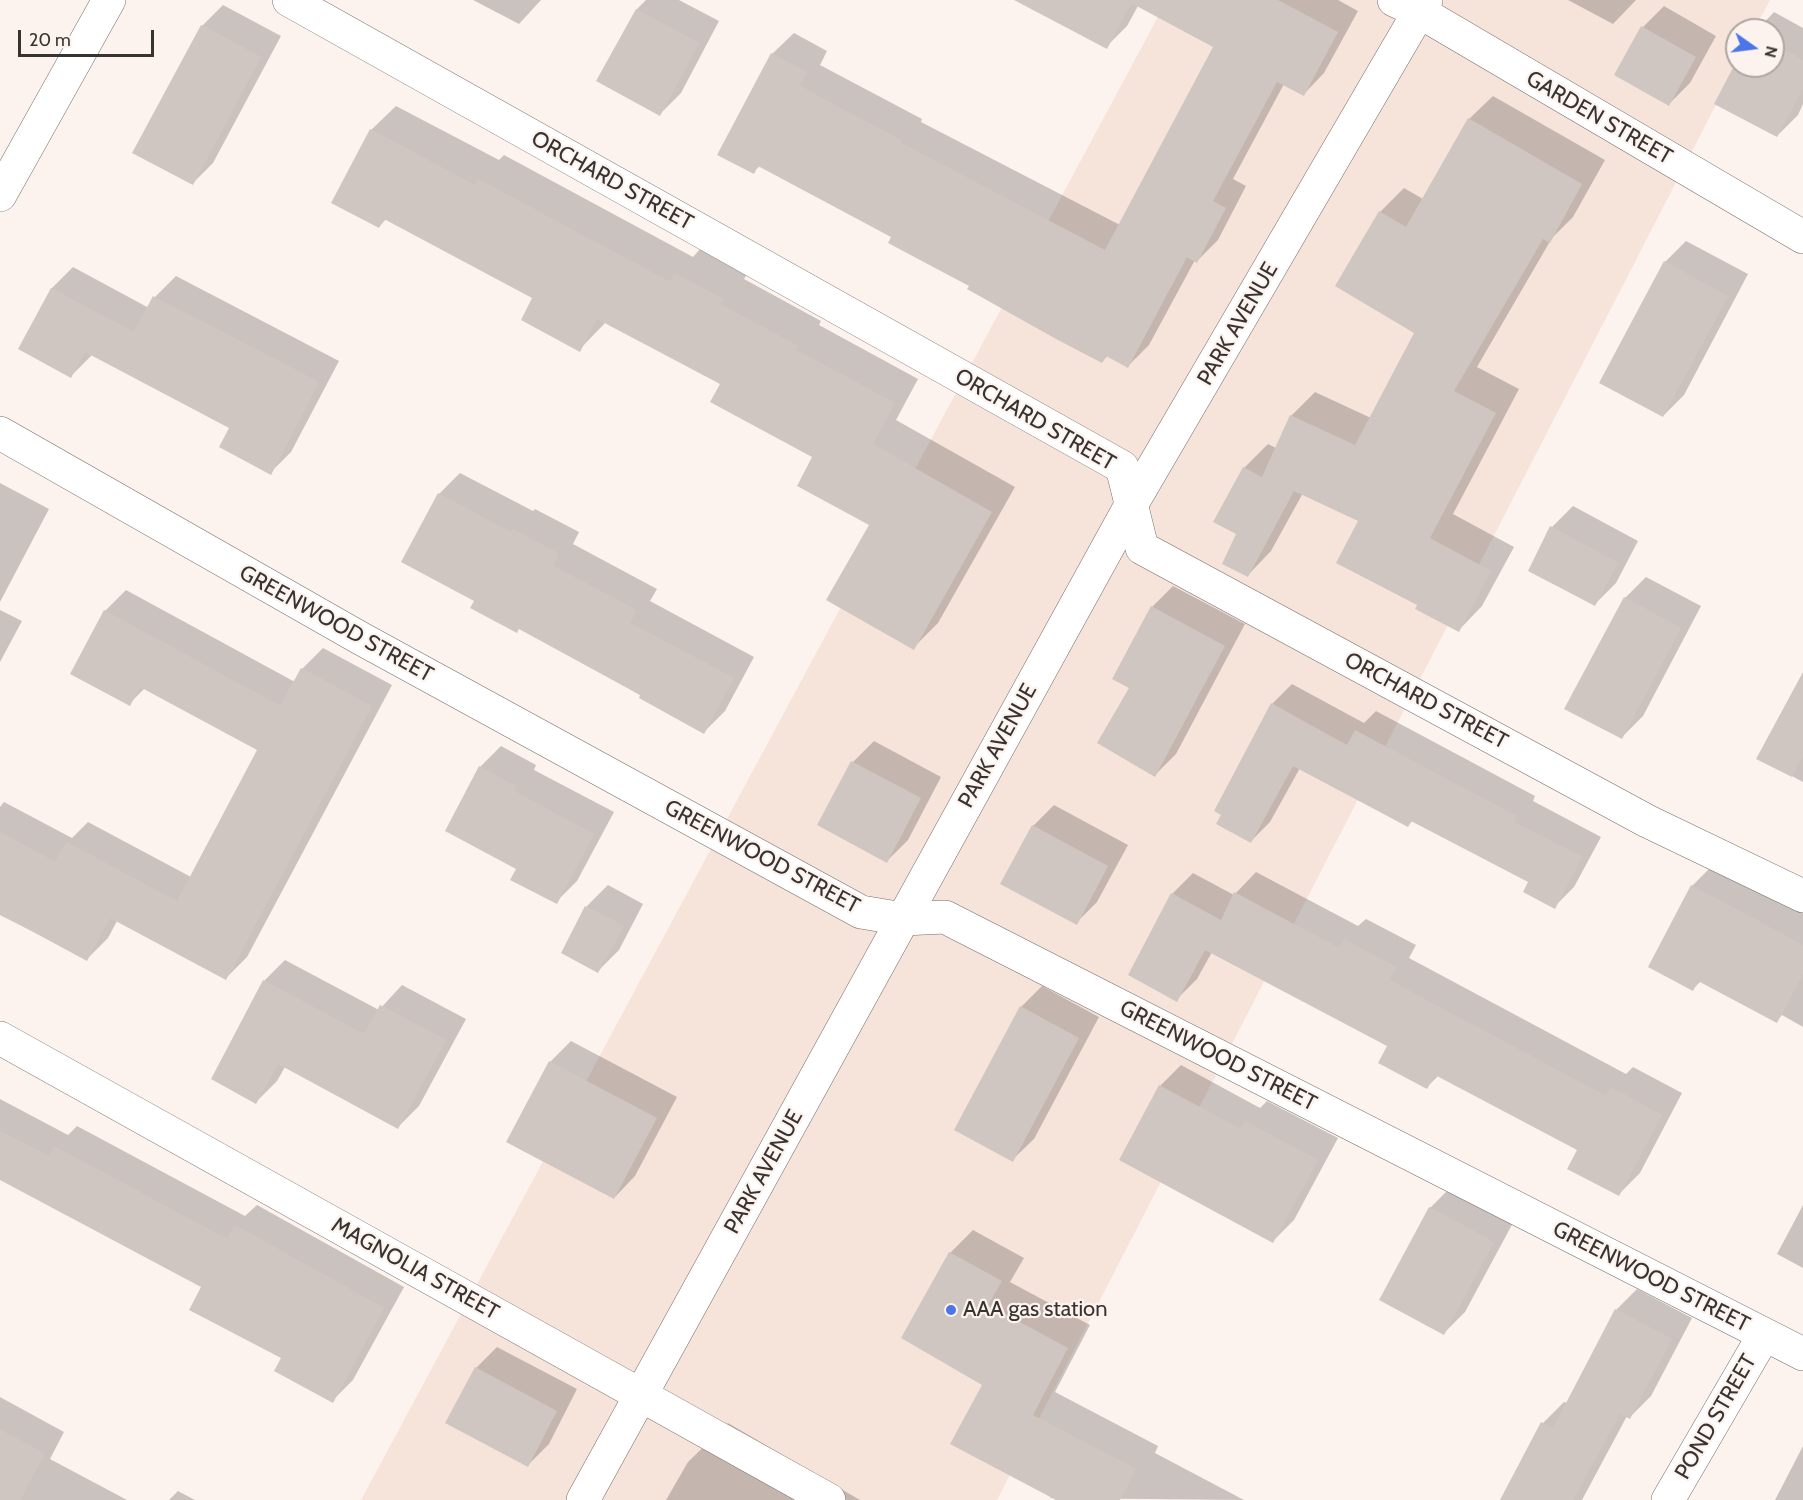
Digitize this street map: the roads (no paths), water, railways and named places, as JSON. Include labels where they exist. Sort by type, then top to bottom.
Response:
[{"type":"street","points":[[0,195],[109,0]]},
{"type":"street","name":"ORCHARD STREET","points":[[289,0],[1122,467],[1130,507],[1142,548],[1647,820],[1803,896]]},
{"type":"street","name":"PARK AVENUE","points":[[583,1500],[1130,507],[1413,4]]},
{"type":"street","name":"GARDEN STREET","points":[[1413,4],[1803,237]]},
{"type":"street","name":"GREENWOOD STREET","points":[[0,432],[360,638],[861,912],[903,920],[945,916],[1803,1354]]},
{"type":"street","name":"MAGNOLIA STREET","points":[[0,1038],[830,1500]]},
{"type":"street","name":"POND STREET","points":[[1668,1500],[1764,1335]]},
{"type":"place","name":"AAA gas station","points":[[951,1310]]}]
